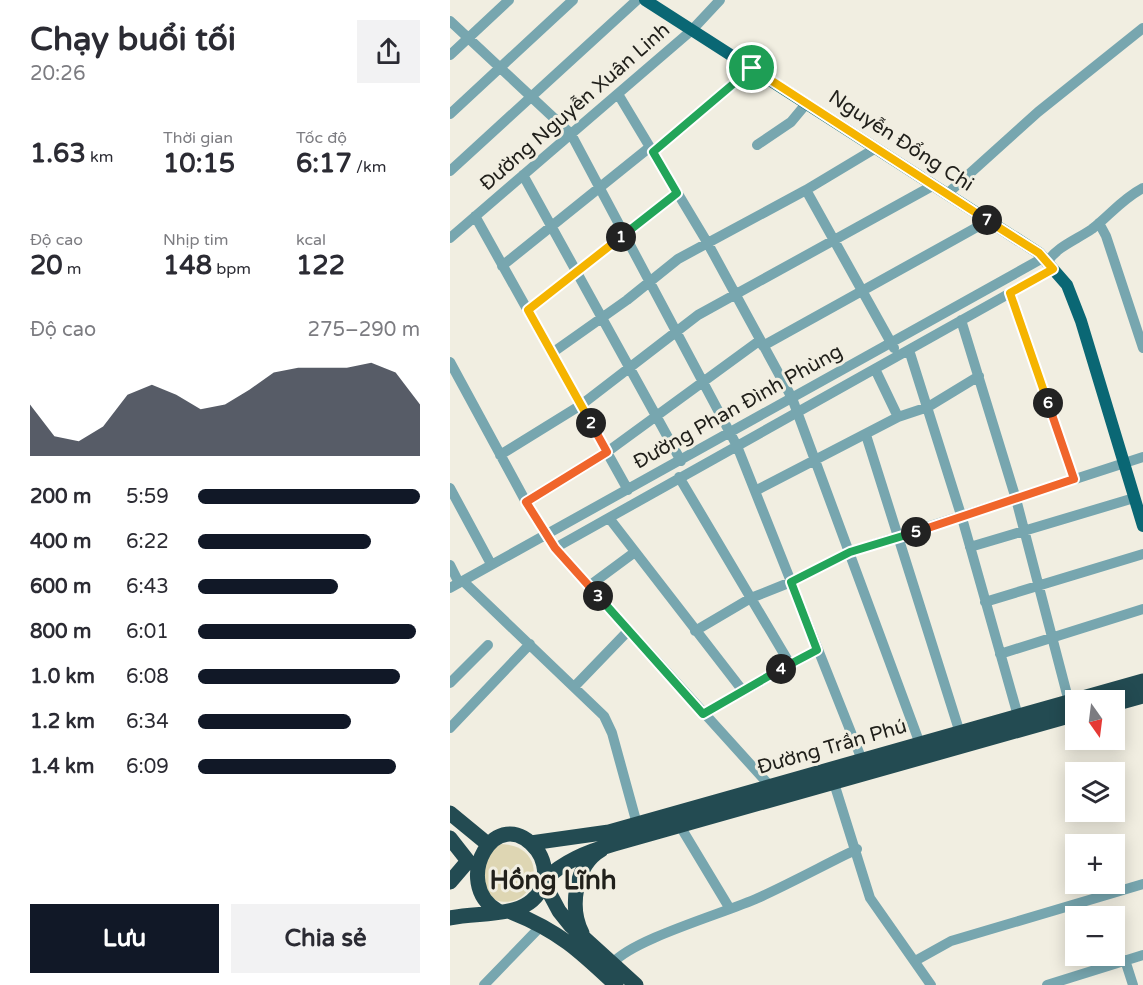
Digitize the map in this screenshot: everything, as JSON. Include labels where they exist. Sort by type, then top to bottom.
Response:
[{"type":"highway","name":"Đường Trần Phú","points":[[1119,690],[1143,681]]},
{"type":"highway","points":[[1125,701],[1143,696]]},
{"type":"highway","name":"Đường Trần Phú","points":[[531,843],[565,840],[637,824],[960,732],[976,735],[1018,716],[1065,709]]},
{"type":"highway","name":"Đường Trần Phú","points":[[543,881],[571,860],[614,844],[834,783],[976,735],[1065,710]]},
{"type":"highway","points":[[450,813],[484,841]]},
{"type":"highway","points":[[450,882],[468,861],[474,849],[495,836],[508,834],[531,843],[544,864],[543,881],[534,899],[524,907],[450,918]]},
{"type":"highway","points":[[450,838],[468,861],[468,880],[476,898],[486,907],[505,911],[542,925],[567,939],[616,985]]},
{"type":"highway","points":[[585,939],[577,924],[579,880],[591,858],[614,844]]},
{"type":"highway","points":[[543,881],[559,910],[585,939],[636,985]]},
{"type":"main road","name":"Nguyễn Đổng Chi","points":[[645,0],[988,220],[1048,263],[1067,285],[1081,321],[1143,526]]},
{"type":"street","points":[[450,55],[509,0]]},
{"type":"street","points":[[450,114],[573,0]]},
{"type":"street","points":[[450,171],[637,0]]},
{"type":"street","name":"Đường Nguyễn Xuân Linh","points":[[450,238],[692,30],[720,0]]},
{"type":"street","points":[[450,21],[572,134],[737,446],[862,760]]},
{"type":"street","points":[[946,194],[1038,112],[1143,28]]},
{"type":"street","points":[[502,266],[600,187],[652,150],[752,68]]},
{"type":"street","points":[[618,94],[707,242],[792,398],[920,744]]},
{"type":"street","points":[[757,145],[791,122],[806,104]]},
{"type":"street","points":[[552,353],[651,282],[669,265],[707,242],[806,190],[876,148]]},
{"type":"street","points":[[523,175],[654,417],[681,461]]},
{"type":"street","points":[[500,455],[581,405],[698,315],[934,185]]},
{"type":"street","points":[[1048,263],[1057,250],[1099,223],[1118,203],[1143,188]]},
{"type":"street","points":[[806,190],[898,356]]},
{"type":"street","points":[[528,310],[677,193]]},
{"type":"street","points":[[475,216],[628,490]]},
{"type":"street","points":[[526,502],[607,452],[703,381],[761,343],[862,291],[988,220]]},
{"type":"street","points":[[1099,223],[1106,236],[1143,348]]},
{"type":"street","name":"Đường Phan Đình Phùng","points":[[555,548],[1010,293],[1048,263]]},
{"type":"street","name":"Đường Phan Đình Phùng","points":[[457,584],[681,461],[890,342],[1048,263]]},
{"type":"street","points":[[1010,293],[1074,479]]},
{"type":"street","points":[[961,320],[1016,499],[1067,690]]},
{"type":"street","points":[[909,350],[962,518],[1018,716]]},
{"type":"street","points":[[450,362],[526,502],[555,548],[770,786]]},
{"type":"street","points":[[875,369],[898,417]]},
{"type":"street","points":[[755,491],[814,458],[866,435],[898,417],[928,407],[979,376]]},
{"type":"street","points":[[866,435],[960,732]]},
{"type":"street","points":[[695,631],[751,598],[791,582],[850,552],[962,518],[1143,457]]},
{"type":"street","points":[[680,477],[790,664]]},
{"type":"street","points":[[450,488],[491,564]]},
{"type":"street","points":[[970,547],[1134,498]]},
{"type":"street","points":[[609,518],[743,691]]},
{"type":"street","points":[[590,586],[635,552]]},
{"type":"street","points":[[986,602],[1143,554]]},
{"type":"street","points":[[450,565],[457,584],[530,644],[575,686],[608,723],[637,824]]},
{"type":"street","points":[[1000,654],[1143,609]]},
{"type":"street","points":[[575,686],[629,630]]},
{"type":"street","points":[[450,728],[530,644]]},
{"type":"street","points":[[450,683],[488,645]]},
{"type":"street","points":[[703,714],[817,650]]},
{"type":"street","points":[[834,783],[857,849],[870,898],[931,985]]},
{"type":"street","points":[[680,826],[730,909]]},
{"type":"street","points":[[613,963],[622,954],[645,943],[730,909],[857,849]]},
{"type":"street","points":[[915,961],[951,941],[1143,884]]},
{"type":"street","points":[[484,985],[542,925]]},
{"type":"street","points":[[1133,985],[1125,960],[1143,955]]},
{"type":"street","points":[[1047,985],[1106,966]]},
{"type":"shaded area","points":[[502,844],[519,848],[530,857],[534,869],[532,882],[526,893],[515,900],[502,902],[485,895],[484,852]]},
{"type":"district","name":"Hồng Lĩnh","points":[[553,880]]},
{"type":"route","points":[[752,68],[1039,253],[1053,269],[1010,293],[1074,479],[962,518],[850,552],[791,582],[817,650],[703,714],[555,548],[526,502],[607,452],[528,310],[677,193],[653,152],[752,68]]}]
